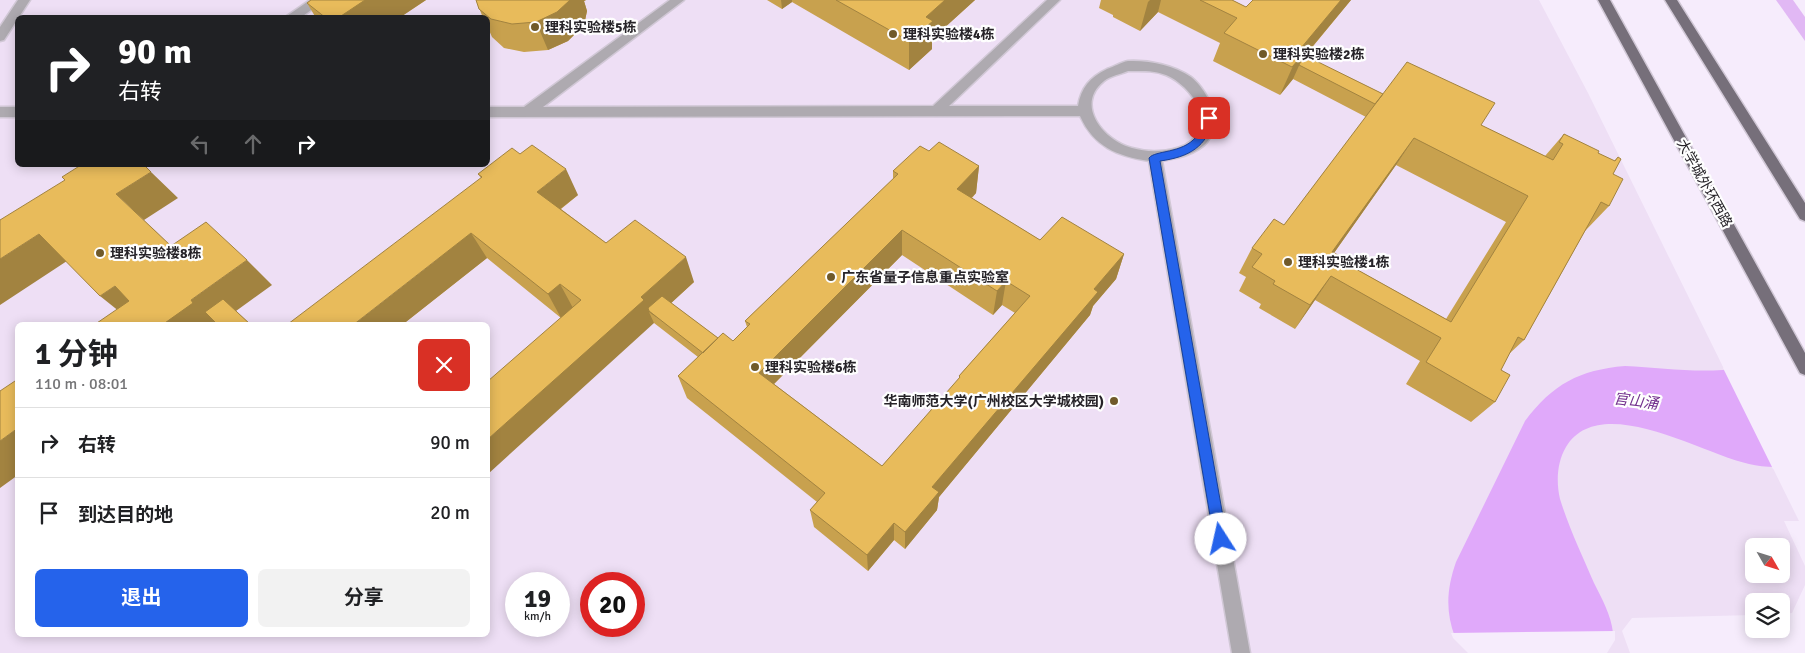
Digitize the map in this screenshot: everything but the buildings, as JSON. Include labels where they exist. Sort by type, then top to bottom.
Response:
[{"type":"main road","name":"大学城外环西路","points":[[1604,0],[1805,368]]},
{"type":"main road","points":[[1671,0],[1805,215]]},
{"type":"lane","points":[[0,37],[24,0]]},
{"type":"lane","points":[[295,15],[319,0]]},
{"type":"lane","points":[[527,112],[678,0]]},
{"type":"lane","points":[[936,111],[1054,0]]},
{"type":"lane","points":[[1127,66],[1152,67],[1176,74],[1189,82],[1200,93],[1206,105],[1209,118],[1206,130],[1198,141],[1187,150],[1172,156],[1154,158],[1130,154],[1107,144],[1088,123],[1084,111],[1085,98],[1090,87],[1099,77],[1112,70],[1127,66]]},
{"type":"lane","points":[[490,112],[1084,111]]},
{"type":"lane","points":[[0,112],[15,112]]},
{"type":"lane","points":[[1154,158],[1241,653]]},
{"type":"shaded area","name":"华南师范大学(广州校区大学城校园)","points":[[0,0],[1539,0],[1588,93],[1799,521],[1784,521],[1805,566],[1805,585],[1792,613],[1790,613],[1790,593],[1745,593],[1745,615],[1632,618],[1622,631],[1630,653],[0,653]]},
{"type":"shaded area","points":[[1776,0],[1793,0],[1805,17],[1805,41]]},
{"type":"water","name":"官山涌","points":[[1625,366],[1697,371],[1741,368],[1775,467],[1749,464],[1679,439],[1626,425],[1602,425],[1582,431],[1566,447],[1561,459],[1558,472],[1560,499],[1608,613],[1613,633],[1455,637],[1448,600],[1456,562],[1525,421],[1546,397],[1568,381],[1594,371]]},
{"type":"pier","points":[[1805,342],[1805,457],[1790,465],[1773,469],[1723,368],[1759,361]]},
{"type":"pier","points":[[1615,631],[1615,640],[1607,653],[1468,653],[1453,638],[1451,633]]},
{"type":"place","name":"理科实验楼5栋","points":[[535,27]]},
{"type":"place","name":"理科实验楼4栋","points":[[893,34]]},
{"type":"place","name":"理科实验楼2栋","points":[[1263,54]]},
{"type":"place","name":"理科实验楼8栋","points":[[100,253]]},
{"type":"place","name":"理科实验楼1栋","points":[[1288,262]]},
{"type":"place","name":"广东省量子信息重点实验室","points":[[831,277]]},
{"type":"place","name":"理科实验楼6栋","points":[[755,367]]},
{"type":"place","name":"华南师范大学(广州校区大学城校园)","points":[[1114,401]]},
{"type":"route","points":[[1209,118],[1206,130],[1198,141],[1187,150],[1172,156],[1154,158],[1221,539]]}]
